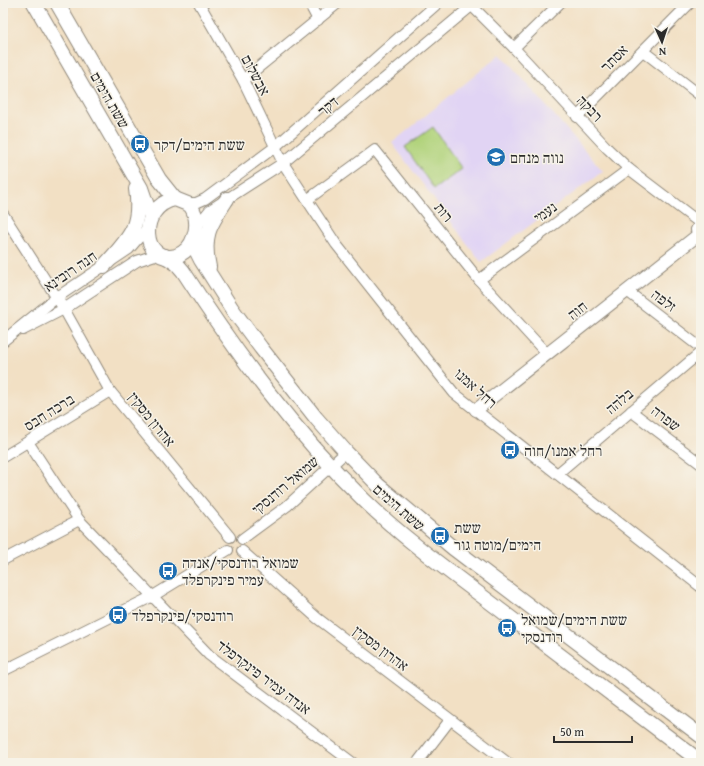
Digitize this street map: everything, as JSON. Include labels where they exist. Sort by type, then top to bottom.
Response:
[{"type":"main road","name":"ששת הימים","points":[[34,3],[141,188],[150,221]]},
{"type":"main road","name":"ששת הימים","points":[[57,3],[159,179],[181,201]]},
{"type":"main road","points":[[104,266],[124,244],[137,220],[139,209],[136,188],[127,164]]},
{"type":"main road","points":[[211,275],[206,242],[215,217],[227,199]]},
{"type":"main road","points":[[181,201],[194,211],[196,231],[186,250],[180,255],[172,257],[161,255],[150,245],[148,237],[150,221],[154,210],[161,204],[181,201]]},
{"type":"main road","name":"ששת הימים","points":[[196,231],[195,248],[232,309],[270,360],[346,452],[391,497],[425,525],[701,736]]},
{"type":"main road","name":"ששת הימים","points":[[161,255],[177,264],[183,271],[215,321],[244,361],[295,425],[330,466],[377,512],[418,546],[701,762]]},
{"type":"street","name":"אבשלום","points":[[198,3],[243,80],[283,163]]},
{"type":"street","points":[[309,3],[318,20]]},
{"type":"street","points":[[243,80],[338,3]]},
{"type":"street","name":"דקר","points":[[181,201],[196,203],[205,199],[275,146],[438,3]]},
{"type":"street","points":[[514,48],[560,3]]},
{"type":"street","name":"אסתר","points":[[577,117],[690,3]]},
{"type":"street","name":"דקר","points":[[196,231],[210,210],[283,163],[472,4]]},
{"type":"street","name":"רבקה","points":[[472,4],[577,117],[629,169],[700,222]]},
{"type":"street","points":[[643,51],[701,96]]},
{"type":"street","name":"רות","points":[[307,200],[375,150],[479,280],[547,354]]},
{"type":"street","name":"רחל אמנו","points":[[283,163],[336,244],[454,393],[701,587]]},
{"type":"street","name":"נעמי","points":[[479,280],[629,169]]},
{"type":"street","name":"אהרון מסקין","points":[[3,214],[64,309],[110,391],[230,537]]},
{"type":"street","name":"חנה רובינא","points":[[3,340],[56,298],[129,249],[144,234],[150,221]]},
{"type":"street","points":[[700,222],[697,227],[700,237]]},
{"type":"street","name":"חוה","points":[[476,410],[627,291],[700,237]]},
{"type":"street","name":"חנה רובינא","points":[[3,340],[64,309],[137,261],[161,255]]},
{"type":"street","name":"זלפה","points":[[627,291],[701,348]]},
{"type":"street","name":"בלהה","points":[[557,474],[701,352]]},
{"type":"street","name":"ברכה חבס","points":[[3,457],[110,391]]},
{"type":"street","name":"שפרה","points":[[631,411],[701,464]]},
{"type":"street","name":"אנדה עמיר פינקרפלד","points":[[28,442],[79,520],[209,655],[353,763]]},
{"type":"street","name":"שמואל רודנסקי","points":[[242,538],[287,506],[346,452]]},
{"type":"street","points":[[3,560],[79,520]]},
{"type":"street","points":[[235,536],[242,538],[244,546],[242,551],[235,554],[228,550],[226,545],[230,537],[235,536]]},
{"type":"street","points":[[3,671],[152,596],[228,550]]},
{"type":"street","name":"אהרון מסקין","points":[[242,551],[317,618],[508,763]]},
{"type":"street","points":[[417,763],[450,720]]},
{"type":"shaded area","name":"נווה מנחם","points":[[501,54],[603,171],[481,262],[392,143]]},
{"type":"green space","points":[[433,127],[462,169],[434,189],[405,147]]},
{"type":"place","name":"ששת הימים/דקר","points":[[140,144]]},
{"type":"place","name":"נווה מנחם","points":[[496,157]]},
{"type":"place","name":"רחל אמנו/חוה","points":[[510,450]]},
{"type":"place","name":"ששת הימים/מוטה גור","points":[[440,536]]},
{"type":"place","name":"שמואל רודנסקי/אנדה עמיר פינקרפלד","points":[[168,571]]},
{"type":"place","name":"רודנסקי/פינקרפלד","points":[[118,615]]},
{"type":"place","name":"ששת הימים/שמואל רודנסקי","points":[[507,628]]}]
